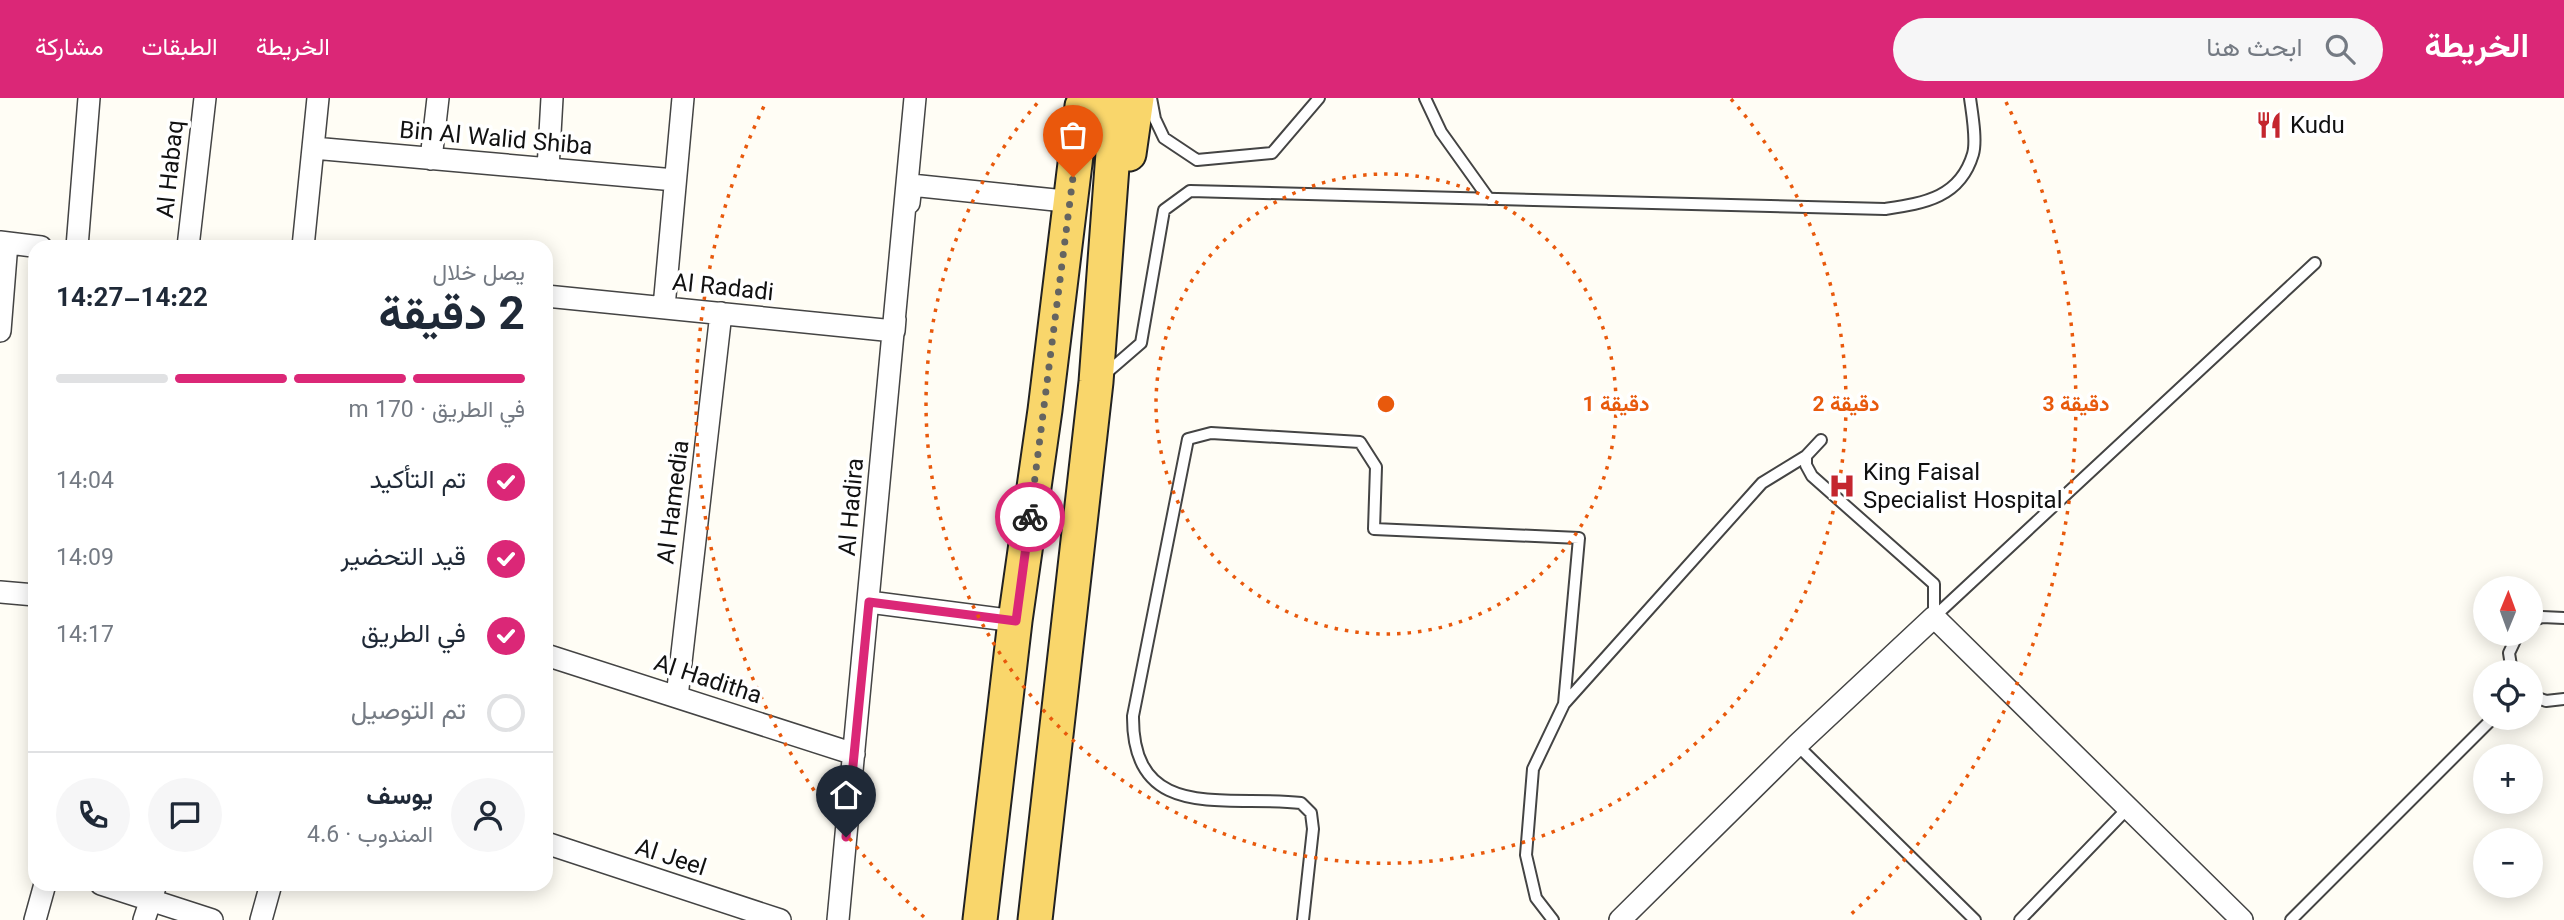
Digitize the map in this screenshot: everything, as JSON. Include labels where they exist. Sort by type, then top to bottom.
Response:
[{"type":"main road","points":[[1045,410],[1045,303],[1063,98]]},
{"type":"main road","points":[[980,920],[1082,106],[1088,98]]},
{"type":"main road","points":[[1096,382],[1115,126],[1108,98]]},
{"type":"main road","points":[[1035,920],[1096,382],[1137,98]]},
{"type":"street","points":[[78,240],[89,98]]},
{"type":"street","name":"Al Habaq","points":[[189,240],[205,98]]},
{"type":"street","points":[[304,240],[318,98]]},
{"type":"street","points":[[431,159],[438,98]]},
{"type":"street","points":[[548,169],[552,98]]},
{"type":"street","points":[[664,307],[683,98]]},
{"type":"street","name":"Al Hadira","points":[[838,920],[915,98]]},
{"type":"street","name":"Bin Al Walid Shiba","points":[[313,148],[675,180]]},
{"type":"street","points":[[894,331],[911,185],[1055,200]]},
{"type":"street","points":[[0,331],[4,243],[28,246]]},
{"type":"street","name":"Al Radadi","points":[[553,297],[894,331]]},
{"type":"street","name":"Al Hamedia","points":[[677,697],[721,313]]},
{"type":"street","points":[[0,592],[28,594]]},
{"type":"street","points":[[869,602],[1016,621]]},
{"type":"street","points":[[1619,920],[1797,745],[1934,617],[2242,920]]},
{"type":"street","name":"Al Haditha","points":[[553,657],[854,754]]},
{"type":"street","name":"Al Jeel","points":[[553,845],[779,920]]},
{"type":"street","points":[[35,920],[43,891]]},
{"type":"street","points":[[121,891],[206,919]]},
{"type":"street","points":[[261,920],[269,891]]},
{"type":"lane","points":[[1151,98],[1155,119],[1164,138],[1197,160],[1272,153],[1319,98]]},
{"type":"lane","points":[[1425,98],[1441,132],[1489,199]]},
{"type":"lane","points":[[1096,382],[1141,343],[1164,210],[1190,191],[1885,209],[1924,202],[1948,192],[1962,176],[1974,152],[1970,98]]},
{"type":"lane","points":[[1934,617],[2315,263]]},
{"type":"lane","points":[[1303,920],[1313,829],[1311,813],[1301,803],[1193,799],[1172,792],[1145,771],[1133,738],[1133,716],[1188,439],[1211,433],[1360,442],[1376,467],[1374,529],[1579,538],[1564,704]]},
{"type":"lane","points":[[1553,920],[1536,898],[1526,855],[1533,769],[1564,704],[1762,483],[1806,456],[1821,440]]},
{"type":"lane","points":[[1806,456],[1806,465],[1812,476],[1934,584],[1934,617]]},
{"type":"lane","points":[[2543,617],[2564,618]]},
{"type":"lane","points":[[2543,700],[2564,699]]},
{"type":"lane","points":[[2291,920],[2481,730]]},
{"type":"lane","points":[[1797,745],[1975,920]]},
{"type":"lane","points":[[2020,920],[2127,808]]},
{"type":"way so far","points":[[1030,517],[1073,177]]},
{"type":"place","name":"Kudu","points":[[2269,125]]},
{"type":"place","name":"King Faisal Specialist Hospital","points":[[1842,486]]},
{"type":"route","points":[[846,837],[869,602],[1016,621],[1030,517]]}]
